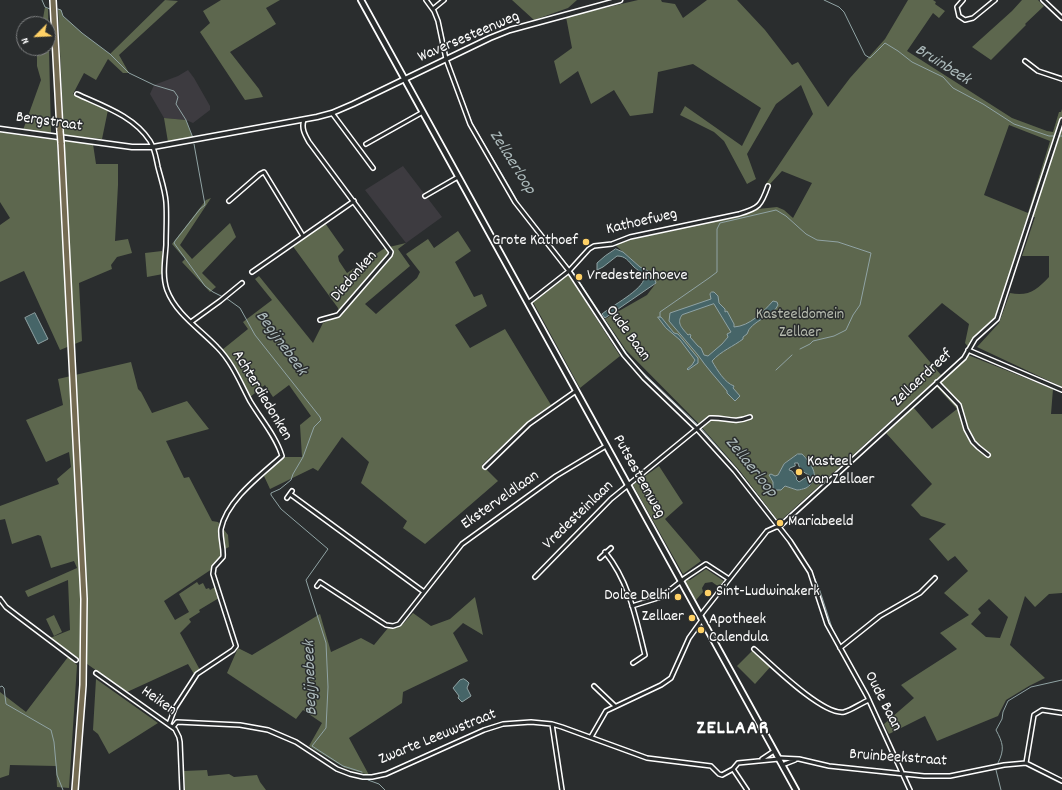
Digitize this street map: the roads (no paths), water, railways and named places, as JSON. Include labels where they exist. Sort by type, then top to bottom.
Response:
[{"type":"main road","points":[[53,0],[84,600],[84,669],[81,723],[74,790]]},
{"type":"main road","name":"Putsesteenweg","points":[[360,0],[796,790]]},
{"type":"street","name":"Oude Baan","points":[[426,0],[433,9],[438,21],[446,59],[470,124],[515,202],[569,271],[624,355],[644,378],[697,429],[736,471],[790,541],[810,572],[827,624],[869,700],[910,790]]},
{"type":"street","points":[[433,9],[444,0]]},
{"type":"street","name":"Waversesteenweg","points":[[95,142],[132,147],[153,147],[304,120],[332,113],[510,30],[620,0]]},
{"type":"street","points":[[962,0],[957,7],[959,16],[965,20],[973,18],[995,0]]},
{"type":"street","points":[[1043,0],[1062,18]]},
{"type":"street","points":[[1025,61],[1038,71],[1062,79]]},
{"type":"street","points":[[77,94],[119,114],[132,122],[147,136],[153,147]]},
{"type":"street","points":[[366,144],[423,112]]},
{"type":"street","points":[[332,113],[373,168]]},
{"type":"street","name":"Diedonken","points":[[304,120],[302,124],[303,130],[309,142],[391,252],[338,315],[320,320]]},
{"type":"street","name":"Zellaerdreef","points":[[614,706],[661,685],[671,678],[701,618],[729,579],[767,531],[779,527],[964,358],[975,339],[999,316],[1062,120]]},
{"type":"street","name":"Bergstraat","points":[[0,129],[95,142]]},
{"type":"street","name":"Achterdiedonken","points":[[153,147],[166,203],[164,260],[166,285],[172,300],[191,322],[226,357],[282,456],[239,496],[221,529],[223,557],[214,567],[213,574],[236,646],[233,650],[197,674],[175,708],[169,724]]},
{"type":"street","points":[[229,201],[264,172],[303,236]]},
{"type":"street","points":[[425,196],[458,177]]},
{"type":"street","name":"Kathoefweg","points":[[528,304],[569,271],[589,249],[594,246],[612,244],[630,237],[739,214],[754,209],[760,203],[768,186]]},
{"type":"street","points":[[252,272],[354,201]]},
{"type":"street","points":[[191,322],[242,283]]},
{"type":"street","points":[[968,350],[1050,383],[1062,390]]},
{"type":"street","points":[[937,382],[959,406],[966,429],[973,442],[978,448],[988,455]]},
{"type":"street","points":[[485,467],[529,424],[576,391]]},
{"type":"street","name":"Vredesteinlaan","points":[[535,577],[611,499],[710,418],[720,418],[732,421],[743,420],[750,417]]},
{"type":"street","name":"Eksterveldlaan","points":[[317,586],[320,582],[386,625],[393,626],[399,624],[462,544],[556,476],[606,446]]},
{"type":"street","points":[[287,498],[292,491]]},
{"type":"street","points":[[290,494],[424,592]]},
{"type":"street","points":[[600,558],[611,548]]},
{"type":"street","points":[[605,552],[620,573],[628,591],[645,656],[633,663]]},
{"type":"street","points":[[632,606],[661,597],[706,564],[729,579]]},
{"type":"street","points":[[840,648],[880,616],[898,604],[920,593],[935,578]]},
{"type":"street","points":[[0,600],[6,607],[76,660]]},
{"type":"street","points":[[754,649],[785,677],[822,706],[837,712],[844,712],[869,700]]},
{"type":"street","name":"Heiken","points":[[96,673],[173,727],[179,737],[182,790]]},
{"type":"street","points":[[591,738],[604,713],[614,706],[594,686]]},
{"type":"street","points":[[1062,713],[1042,710],[1034,715],[1026,763],[1062,781]]},
{"type":"street","name":"Zwarte Leeuwstraat","points":[[173,727],[176,722],[240,725],[268,730],[296,742],[342,772],[363,777],[386,774],[484,730],[501,725],[532,722],[552,724],[647,758],[711,766],[722,775],[733,769],[738,763],[778,759]]},
{"type":"street","points":[[552,724],[562,790]]},
{"type":"street","name":"Zwarte Leeuwstraat","points":[[760,760],[774,751]]},
{"type":"street","name":"Bruinbeekstraat","points":[[778,759],[799,759],[829,766],[924,776],[950,776],[1004,765],[1026,763]]},
{"type":"street","points":[[782,765],[799,759]]},
{"type":"street","points":[[733,769],[747,790]]},
{"type":"water","points":[[616,249],[623,252],[640,267],[648,271],[656,283],[605,318],[602,314],[639,287],[644,278],[642,273],[627,259],[620,256],[617,256],[597,270],[597,263]]},
{"type":"water","points":[[714,292],[718,296],[719,303],[725,309],[725,312],[727,311],[734,324],[734,327],[751,321],[773,301],[777,302],[778,305],[776,309],[749,329],[743,339],[719,354],[712,361],[727,382],[734,386],[733,388],[740,396],[735,401],[669,321],[670,313],[711,299],[710,294]],"holes":[[[714,304],[731,332],[727,334],[728,337],[722,344],[708,356],[704,355],[701,348],[690,337],[690,334],[688,335],[680,325],[680,318],[682,315]]]},
{"type":"water","points":[[35,313],[48,339],[38,344],[25,318]]},
{"type":"water","points":[[658,317],[661,317],[674,333],[678,334],[698,358],[698,363],[688,370],[687,369],[695,360],[680,340],[666,328]]},
{"type":"water","points":[[798,454],[802,454],[814,471],[814,480],[806,488],[797,490],[785,486],[781,490],[775,490],[769,475],[778,475],[784,464]],"holes":[[[795,463],[798,463],[799,467],[809,475],[799,482],[792,471],[789,470],[795,466]]]},
{"type":"water","points":[[464,679],[469,683],[467,688],[471,696],[462,702],[458,698],[459,696],[453,688],[460,680]]},
{"type":"waterway","name":"Begijnebeek","points":[[42,0],[45,7],[50,9]]},
{"type":"waterway","points":[[429,0],[433,6]]},
{"type":"waterway","name":"Bruinbeek","points":[[824,0],[839,7],[844,12],[865,55],[870,58],[885,43],[912,62],[943,77],[953,88],[983,104],[1014,124],[1049,136],[1054,136]]},
{"type":"waterway","name":"Begijnebeek","points":[[58,9],[61,10],[63,16],[82,33],[110,54],[129,73],[154,85],[174,91],[178,97],[176,104],[186,120],[193,138]]},
{"type":"waterway","name":"Zellaerloop","points":[[435,9],[442,30],[447,53]]},
{"type":"waterway","name":"Zellaerloop","points":[[449,62],[472,123],[519,204],[569,267]]},
{"type":"waterway","name":"Begijnebeek","points":[[194,144],[205,205],[200,209],[174,243],[205,286],[223,297]]},
{"type":"waterway","points":[[660,317],[660,312],[717,272],[717,229],[720,223],[776,210],[786,216],[806,234],[817,240],[838,242],[871,253],[860,305],[853,315],[846,330],[834,336],[813,341],[800,349]]},
{"type":"waterway","name":"Zellaerloop","points":[[573,272],[632,362],[697,424]]},
{"type":"waterway","name":"Begijnebeek","points":[[226,298],[240,308],[255,335],[321,420],[314,427],[303,457],[291,480],[280,489],[271,493],[271,495],[281,509],[328,549],[306,580],[326,643],[328,687],[326,728],[312,746],[343,766],[362,772]]},
{"type":"waterway","points":[[776,370],[792,355]]},
{"type":"waterway","name":"Zellaerloop","points":[[701,428],[735,467],[779,523]]},
{"type":"waterway","name":"Zellaerloop","points":[[783,528],[809,566],[819,588],[833,631],[840,645]]},
{"type":"waterway","name":"Bruinbeek","points":[[998,763],[1002,754],[1002,746],[996,730],[1002,719],[1003,712],[1008,701],[1031,687],[1062,680]]},
{"type":"waterway","points":[[0,687],[2,686],[4,688],[6,704],[51,730],[54,742],[57,775],[63,790]]},
{"type":"waterway","name":"Bruinbeek","points":[[996,770],[1001,790]]},
{"type":"waterway","name":"Begijnebeek","points":[[368,780],[379,784],[385,790]]},
{"type":"place","name":"Grote Kathoef","points":[[586,242]]},
{"type":"place","name":"Vredesteinhoeve","points":[[579,277]]},
{"type":"place","name":"Kasteel van Zellaer","points":[[799,472]]},
{"type":"place","name":"Mariabeeld","points":[[780,523]]},
{"type":"place","name":"Sint-Ludwinakerk","points":[[708,593]]},
{"type":"place","name":"Dolce Delhi","points":[[678,597]]},
{"type":"place","name":"Zellaer","points":[[692,618]]},
{"type":"place","name":"Apotheek Calendula","points":[[701,630]]},
{"type":"district","name":"ZELLAAR","points":[[733,730]]},
{"type":"park label","name":"Kasteeldomein Zellaer","points":[[800,325]]}]
